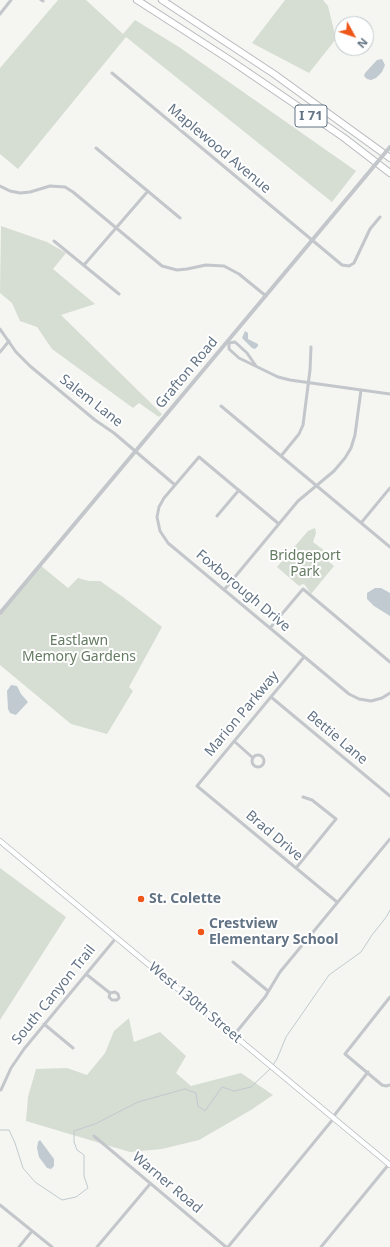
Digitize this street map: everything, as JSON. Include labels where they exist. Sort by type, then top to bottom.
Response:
[{"type":"highway","name":"I 71","points":[[137,0],[236,64],[342,137],[390,173]]},
{"type":"highway","name":"I 71","points":[[162,0],[274,74],[390,158]]},
{"type":"main road","name":"West 130th Street","points":[[0,842],[389,1164]]},
{"type":"street","points":[[0,14],[11,0]]},
{"type":"street","name":"Maplewood Avenue","points":[[112,73],[342,265],[350,265],[355,261],[371,228],[380,217]]},
{"type":"street","name":"Grafton Road","points":[[0,613],[390,147]]},
{"type":"street","points":[[96,148],[180,218]]},
{"type":"street","points":[[0,186],[10,191],[20,193],[30,192],[50,186],[65,187],[73,192],[158,264],[167,268],[183,270],[206,264],[224,266],[239,274],[266,296]]},
{"type":"street","points":[[84,265],[148,191]]},
{"type":"street","points":[[54,241],[119,294]]},
{"type":"street","name":"Salem Lane","points":[[0,329],[16,352],[30,366],[95,420],[136,451],[175,485]]},
{"type":"street","points":[[0,352],[9,341]]},
{"type":"street","points":[[256,366],[247,353],[235,342],[228,342],[229,349],[236,355],[248,363],[278,377],[309,383],[390,394]]},
{"type":"street","points":[[281,456],[297,437],[302,428],[309,383],[311,347]]},
{"type":"street","points":[[224,590],[299,500],[338,466],[351,448],[356,432],[361,390]]},
{"type":"street","points":[[221,406],[390,547]]},
{"type":"street","name":"Foxborough Drive","points":[[239,490],[199,457],[163,500],[158,510],[158,524],[161,534],[168,543],[349,694],[356,698],[376,700],[390,693]]},
{"type":"street","points":[[362,523],[390,488]]},
{"type":"street","points":[[217,516],[239,490],[279,524]]},
{"type":"street","points":[[270,628],[302,589],[390,662]]},
{"type":"street","name":"Marion Parkway","points":[[197,786],[304,657]]},
{"type":"street","name":"Bettie Lane","points":[[271,697],[390,796]]},
{"type":"street","points":[[234,741],[253,758]]},
{"type":"street","points":[[258,755],[262,757],[264,762],[262,766],[257,767],[253,765],[253,758],[258,755]]},
{"type":"street","name":"Brad Drive","points":[[197,786],[337,902]]},
{"type":"street","points":[[296,868],[336,819],[312,800],[302,797]]},
{"type":"street","points":[[234,1035],[268,991],[280,972],[390,839]]},
{"type":"street","name":"South Canyon Trail","points":[[1,1090],[16,1059],[116,938]]},
{"type":"street","points":[[233,962],[268,991]]},
{"type":"street","points":[[86,974],[110,993]]},
{"type":"street","points":[[390,997],[345,1054],[384,1086],[390,1085]]},
{"type":"street","points":[[44,1024],[73,1048]]},
{"type":"street","name":"Warner Road","points":[[94,1136],[227,1247],[368,1072]]},
{"type":"street","points":[[321,1247],[389,1164]]},
{"type":"street","points":[[97,1247],[150,1184]]},
{"type":"street","points":[[0,1205],[52,1247]]},
{"type":"street","points":[[19,1247],[32,1231]]},
{"type":"green space","points":[[58,0],[86,0],[123,34],[135,20],[179,47],[356,171],[332,202],[126,37],[18,169],[0,154],[0,68]]},
{"type":"green space","points":[[285,0],[323,0],[328,6],[334,31],[334,42],[309,73],[252,43]]},
{"type":"green space","points":[[1,226],[47,242],[66,253],[53,269],[95,304],[61,315],[162,414],[159,417],[139,403],[133,408],[52,349],[37,327],[20,321],[12,303],[0,293]]},
{"type":"green space","name":"Bridgeport Park","points":[[315,528],[316,533],[313,542],[325,551],[326,555],[324,558],[334,566],[311,594],[305,585],[303,584],[299,586],[277,567],[308,531]]},
{"type":"green space","name":"Eastlawn Memory Gardens","points":[[40,565],[68,588],[78,578],[89,581],[100,581],[162,627],[129,687],[133,691],[107,734],[71,724],[0,665],[0,613]]},
{"type":"green space","points":[[0,868],[66,917],[0,1020]]},
{"type":"green space","points":[[129,1018],[134,1042],[160,1032],[186,1056],[176,1073],[191,1086],[241,1073],[273,1095],[251,1110],[199,1140],[162,1149],[130,1152],[26,1121],[28,1097],[36,1069],[67,1068],[87,1075],[105,1053],[114,1031]]},
{"type":"shaded area","points":[[382,59],[385,65],[382,72],[376,78],[371,80],[367,79],[364,76],[365,73],[377,60]]},
{"type":"shaded area","points":[[245,331],[248,333],[248,339],[258,344],[255,349],[242,338]]},
{"type":"shaded area","points":[[375,588],[381,588],[390,593],[390,616],[374,606],[367,599],[367,593]]},
{"type":"shaded area","points":[[11,685],[17,686],[21,694],[28,702],[16,715],[10,713],[8,709],[7,691]]},
{"type":"shaded area","points":[[40,1140],[54,1159],[54,1166],[51,1169],[47,1168],[39,1157],[37,1148]]},
{"type":"waterway","points":[[273,1065],[286,1037],[329,975],[361,952],[390,910]]},
{"type":"waterway","points":[[0,1130],[9,1130],[23,1168],[35,1182],[62,1200],[76,1197],[88,1188],[84,1176],[84,1155],[77,1150],[74,1142],[74,1131],[95,1124],[138,1102],[185,1089],[196,1093],[198,1106],[205,1111],[222,1087],[234,1091],[251,1087],[271,1068]]},
{"type":"place","name":"St. Colette","points":[[141,899]]},
{"type":"place","name":"Crestview Elementary School","points":[[201,932]]}]
